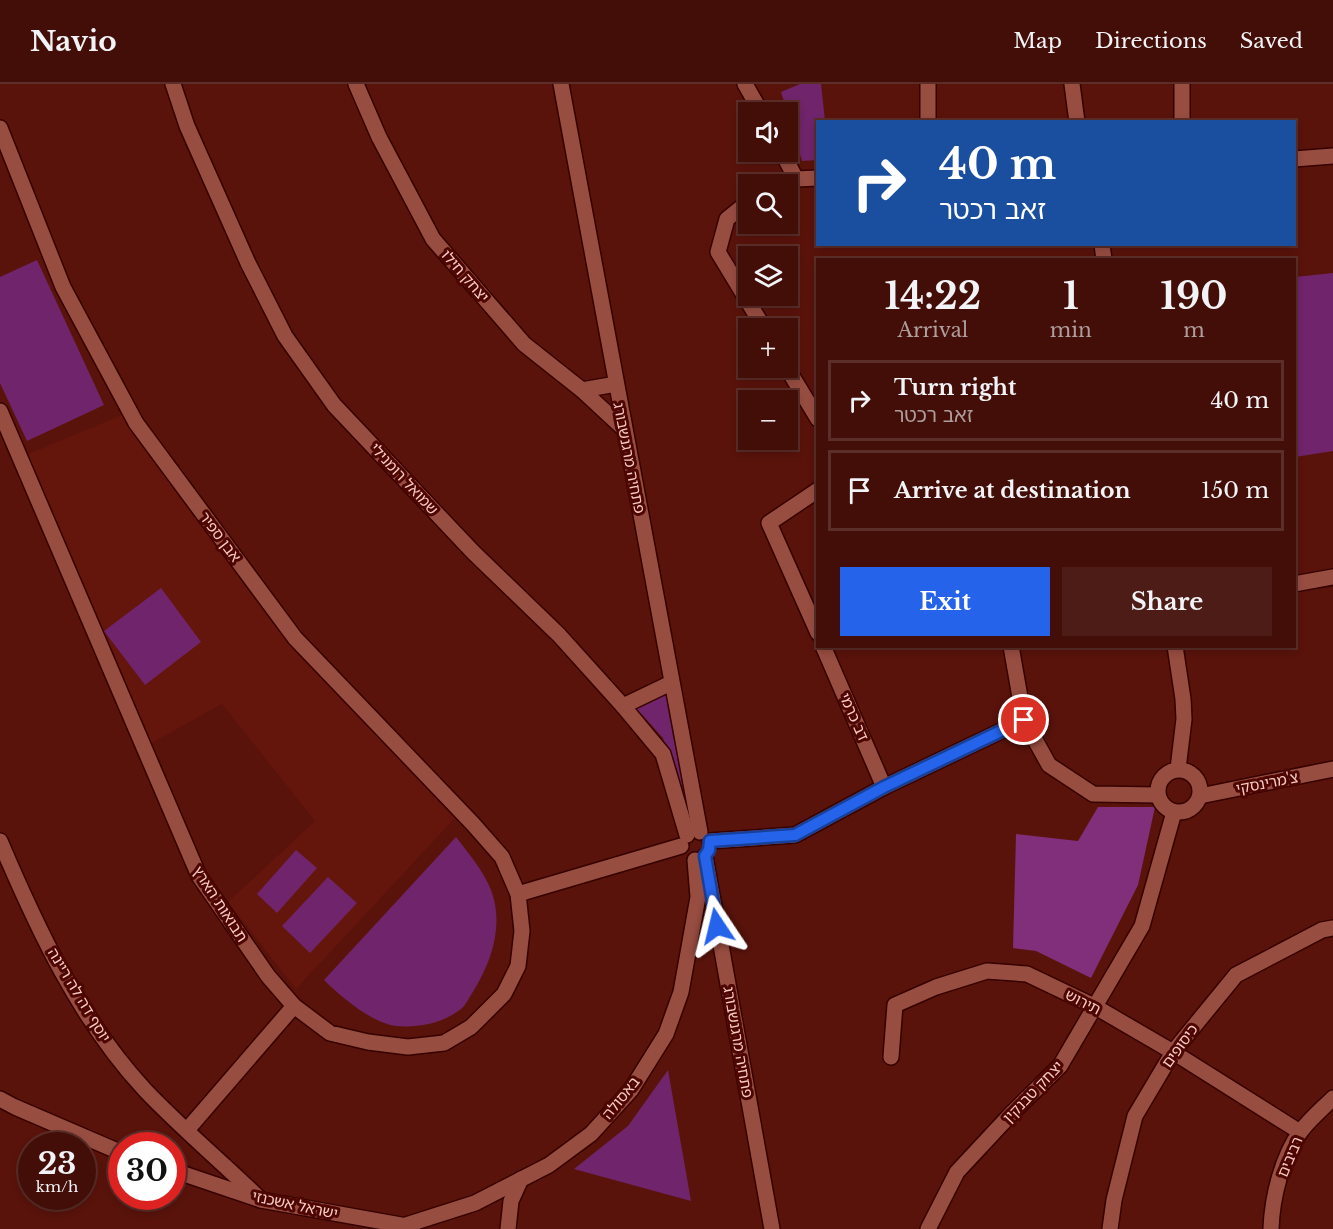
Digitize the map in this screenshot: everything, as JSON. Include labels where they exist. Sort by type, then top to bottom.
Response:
[{"type":"street","name":"שמואל רומנילי","points":[[173,84],[187,126],[248,263],[285,336],[334,405],[473,552],[559,635],[663,754],[694,838]]},
{"type":"street","name":"יצחק חילו","points":[[356,84],[379,137],[433,239],[524,344],[582,390],[624,429]]},
{"type":"street","name":"פתחיה מרגנשבורג","points":[[561,84],[671,683],[694,838]]},
{"type":"street","points":[[745,84],[755,102]]},
{"type":"street","points":[[928,84],[928,120]]},
{"type":"street","points":[[1072,84],[1077,120]]},
{"type":"street","points":[[1182,84],[1182,120]]},
{"type":"street","name":"אבן ספיר","points":[[0,128],[63,287],[136,423],[295,638],[502,857],[518,894]]},
{"type":"street","points":[[1296,159],[1333,156]]},
{"type":"street","points":[[798,179],[816,178]]},
{"type":"street","points":[[738,210],[727,219],[718,252],[758,318]]},
{"type":"street","points":[[793,378],[816,416]]},
{"type":"street","points":[[582,390],[615,384]]},
{"type":"street","name":"תבואות הארץ","points":[[0,411],[199,876],[268,976],[294,1006],[330,1033],[368,1042],[408,1047],[444,1043],[471,1027],[504,994],[518,966],[522,931],[518,894]]},
{"type":"street","points":[[816,491],[769,523],[816,629]]},
{"type":"street","points":[[1296,584],[1333,577]]},
{"type":"street","name":"דב כרמי","points":[[824,648],[884,787]]},
{"type":"street","points":[[1011,648],[1024,720],[1048,765],[1093,794],[1158,795]]},
{"type":"street","points":[[1175,648],[1184,719],[1178,769]]},
{"type":"street","points":[[623,706],[671,683]]},
{"type":"street","points":[[518,894],[694,838],[795,835],[884,787],[1024,720]]},
{"type":"street","points":[[1178,769],[1185,770],[1196,777],[1201,789],[1198,802],[1188,811],[1174,812],[1164,806],[1158,795],[1160,781],[1171,771],[1178,769]]},
{"type":"street","name":"צ'מרינסקי","points":[[1200,796],[1333,770]]},
{"type":"street","name":"יצחק טבנקין","points":[[928,1229],[957,1172],[1060,1066],[1142,926],[1174,812]]},
{"type":"street","points":[[694,838],[709,850],[700,858],[682,854],[694,838]]},
{"type":"street","name":"יוסף דה לה ריינה","points":[[0,841],[50,950],[99,1033],[144,1089],[261,1200]]},
{"type":"street","name":"פתחיה מרגנשבורג","points":[[700,858],[772,1229]]},
{"type":"street","name":"באסולה","points":[[403,1226],[476,1203],[549,1165],[591,1134],[631,1090],[666,1034],[681,992],[698,897],[700,858]]},
{"type":"street","name":"כיסופים","points":[[1110,1229],[1114,1200],[1135,1116],[1173,1052],[1236,975],[1322,930],[1333,928]]},
{"type":"street","name":"תירוש","points":[[891,1057],[895,1005],[936,987],[987,971],[1027,974],[1094,1006],[1173,1052],[1300,1132]]},
{"type":"street","points":[[187,1130],[294,1006]]},
{"type":"street","name":"רביבים","points":[[1271,1229],[1271,1215],[1281,1169],[1300,1132],[1333,1098]]},
{"type":"street","points":[[0,1099],[108,1147]]},
{"type":"street","name":"ישראל אשכנזי","points":[[186,1175],[261,1200],[421,1229]]},
{"type":"street","points":[[508,1229],[511,1201],[521,1179]]},
{"type":"shaded area","points":[[800,84],[821,84],[825,120],[816,120],[816,160],[802,161],[798,148],[798,102],[784,102],[781,92]]},
{"type":"shaded area","points":[[37,260],[104,405],[27,441],[0,383],[0,277]]},
{"type":"shaded area","points":[[1333,273],[1333,451],[1296,457],[1296,277]]},
{"type":"shaded area","points":[[122,415],[132,432],[289,643],[455,818],[296,989],[228,902],[315,821],[222,704],[148,745],[26,455]]},
{"type":"shaded area","points":[[161,588],[201,642],[145,685],[104,631]]},
{"type":"shaded area","points":[[669,689],[697,828],[689,830],[663,738],[636,708]]},
{"type":"shaded area","points":[[1098,807],[1155,807],[1138,885],[1091,978],[1036,951],[1013,948],[1016,834],[1078,841]]},
{"type":"shaded area","points":[[456,837],[480,869],[495,903],[496,929],[486,967],[468,1000],[454,1014],[422,1025],[396,1026],[377,1020],[357,1008],[324,980]]},
{"type":"shaded area","points":[[296,850],[317,868],[277,913],[257,894]]},
{"type":"shaded area","points":[[328,877],[357,903],[310,953],[282,926]]},
{"type":"shaded area","points":[[668,1070],[691,1201],[574,1169],[628,1126]]},
{"type":"route","points":[[717,926],[705,856],[709,850],[710,841],[795,835],[884,787],[1024,720]]}]
